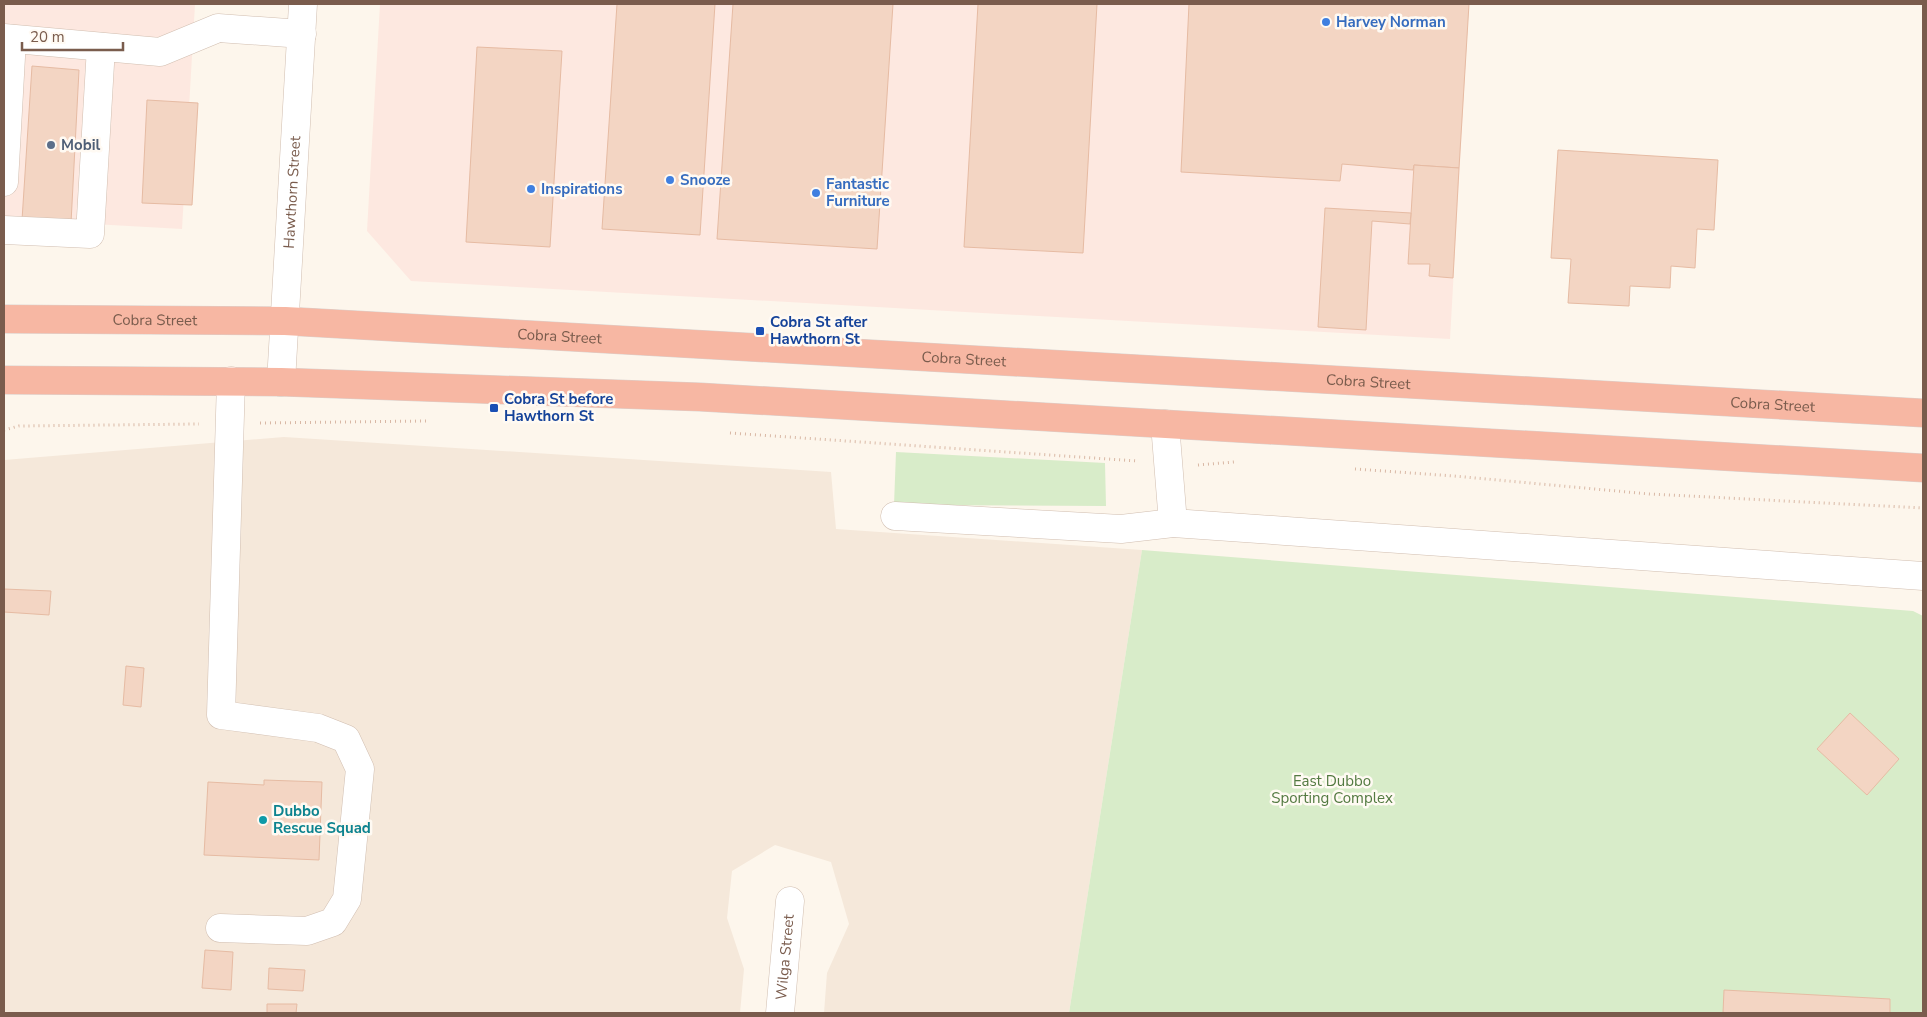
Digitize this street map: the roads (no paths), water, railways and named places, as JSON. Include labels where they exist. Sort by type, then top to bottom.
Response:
[{"type":"highway","name":"Cobra Street","points":[[4,319],[284,321],[1923,413]]},
{"type":"highway","points":[[4,380],[281,382],[700,397],[1923,468]]},
{"type":"street","name":"Hawthorn Street","points":[[281,382],[303,4]]},
{"type":"street","points":[[4,182],[8,38],[160,52],[218,28],[302,34]]},
{"type":"street","points":[[4,230],[90,234],[102,47]]},
{"type":"street","points":[[220,928],[307,931],[333,922],[347,899],[360,769],[346,740],[318,728],[221,715],[231,381]]},
{"type":"street","points":[[1165,424],[1173,523]]},
{"type":"street","points":[[895,516],[1121,529],[1173,523],[1923,576]]},
{"type":"street","name":"Wilga Street","points":[[780,1013],[790,901]]},
{"type":"place","name":"Harvey Norman","points":[[1326,22]]},
{"type":"place","name":"Mobil","points":[[51,145]]},
{"type":"place","name":"Snooze","points":[[670,180]]},
{"type":"place","name":"Inspirations","points":[[531,189]]},
{"type":"place","name":"Fantastic Furniture","points":[[816,193]]},
{"type":"place","name":"Cobra St after Hawthorn St","points":[[760,331]]},
{"type":"place","name":"Cobra St before Hawthorn St","points":[[494,408]]},
{"type":"place","name":"Dubbo Rescue Squad","points":[[263,820]]},
{"type":"park label","name":"East Dubbo Sporting Complex","points":[[1332,790]]}]
